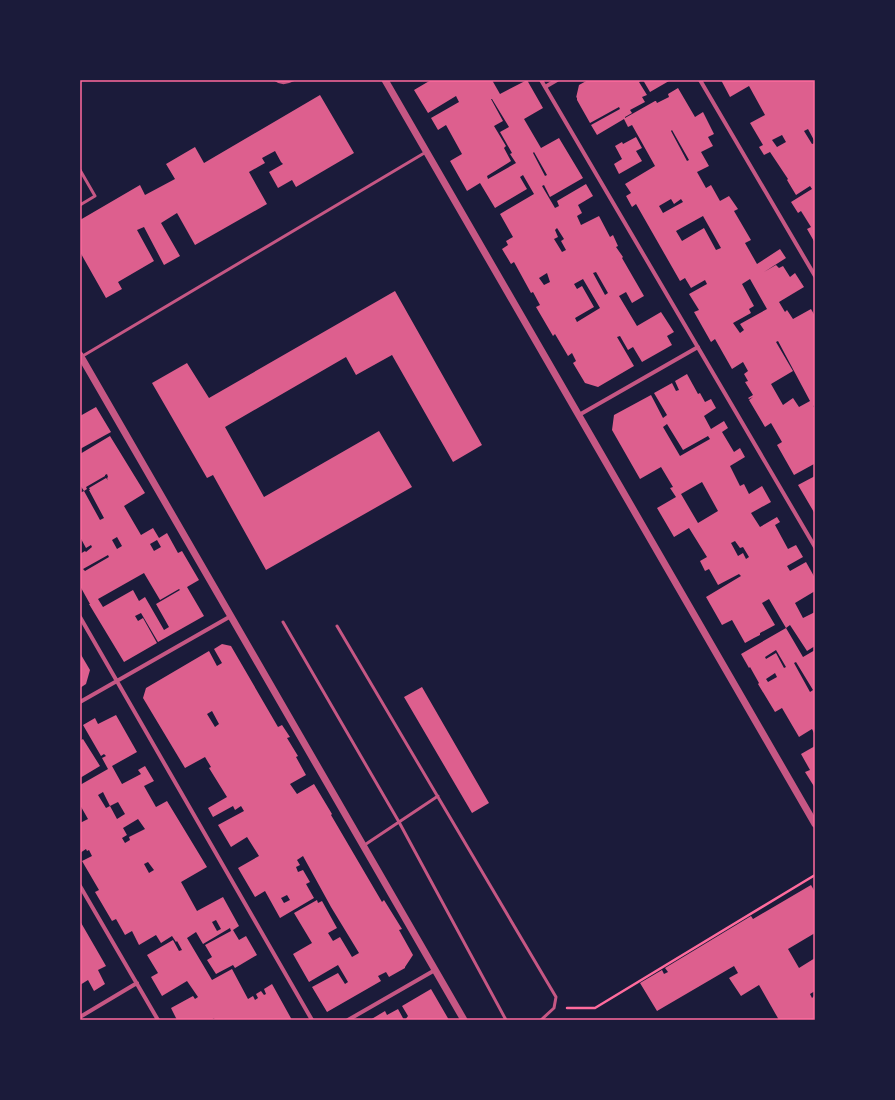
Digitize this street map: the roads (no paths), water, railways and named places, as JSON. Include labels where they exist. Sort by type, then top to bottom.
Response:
[{"type":"street","points":[[385,80],[815,824]]},
{"type":"street","points":[[541,80],[815,547]]},
{"type":"street","points":[[545,87],[557,80]]},
{"type":"street","points":[[700,80],[815,276]]},
{"type":"street","points":[[579,415],[698,347]]},
{"type":"street","points":[[81,356],[464,1020]]},
{"type":"street","points":[[80,702],[231,616]]},
{"type":"street","points":[[80,617],[312,1020]]},
{"type":"street","points":[[80,886],[158,1020]]},
{"type":"street","points":[[348,1020],[435,970]]},
{"type":"street","points":[[80,1016],[137,983]]},
{"type":"lane","points":[[276,80],[278,82],[288,83],[292,80]]},
{"type":"lane","points":[[81,356],[426,152]]},
{"type":"lane","points":[[80,170],[96,196],[80,204]]},
{"type":"lane","points":[[283,622],[398,822],[506,1020]]},
{"type":"lane","points":[[337,626],[556,997],[554,1008],[541,1020]]},
{"type":"lane","points":[[363,846],[438,796]]}]
